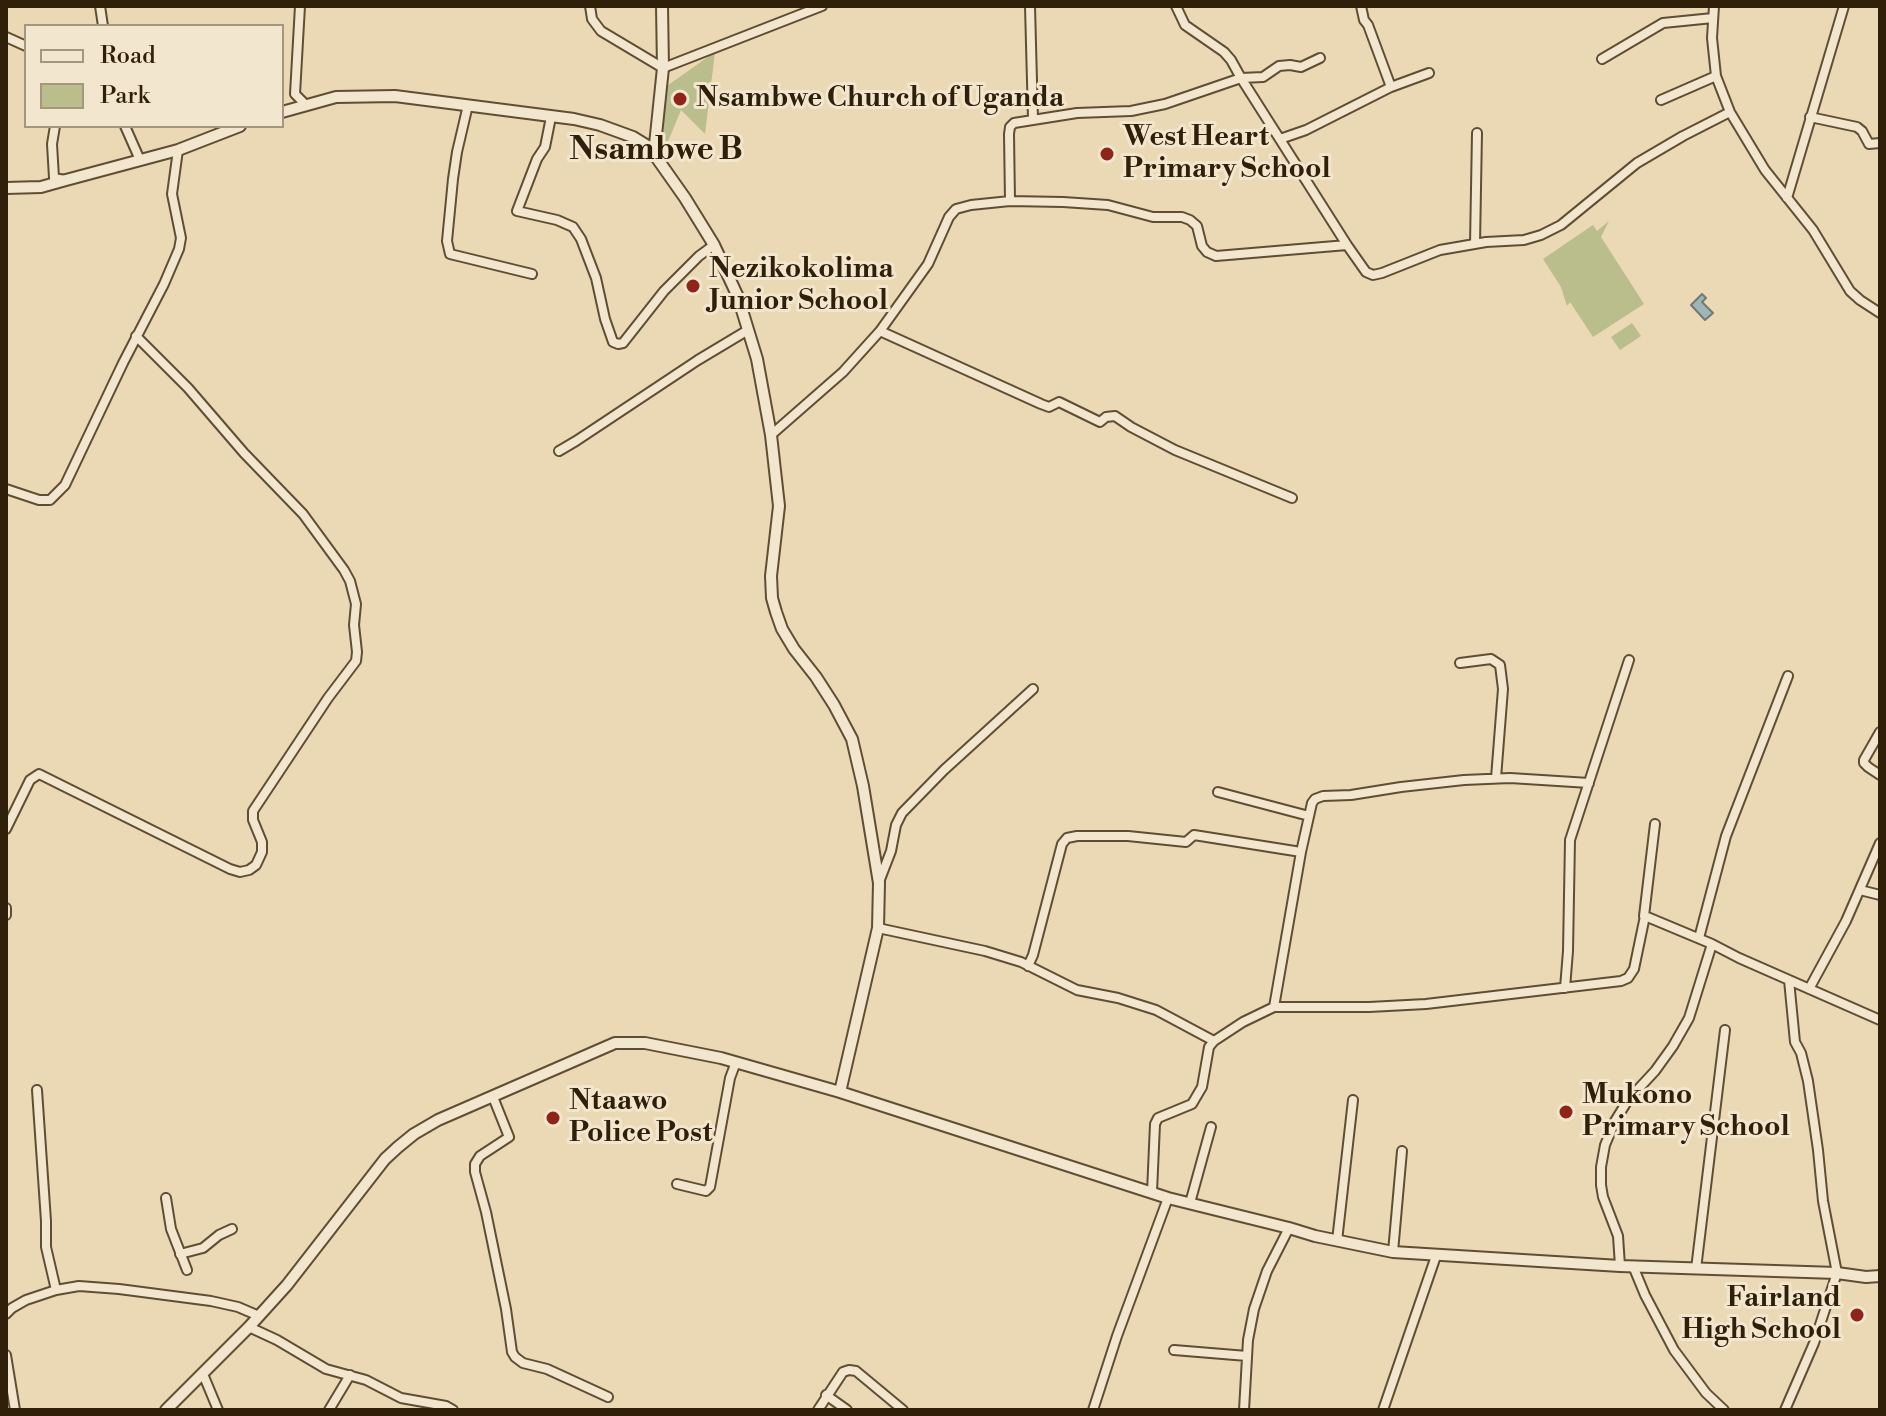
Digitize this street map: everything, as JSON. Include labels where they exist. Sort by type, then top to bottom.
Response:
[{"type":"street","points":[[300,6],[295,94],[305,104]]},
{"type":"street","points":[[590,6],[592,19],[601,31],[663,68]]},
{"type":"street","points":[[654,154],[663,68],[662,6]]},
{"type":"street","points":[[663,68],[822,6]]},
{"type":"street","points":[[1030,6],[1033,119]]},
{"type":"street","points":[[1176,6],[1185,25],[1231,60],[1347,245],[1366,272],[1373,275],[1440,250],[1524,240],[1541,235],[1561,225],[1637,163],[1730,112]]},
{"type":"street","points":[[1361,6],[1362,24],[1391,87]]},
{"type":"street","points":[[1714,6],[1712,38],[1716,76],[1730,112],[1765,170],[1818,236],[1850,291],[1880,313]]},
{"type":"street","points":[[1787,198],[1844,6]]},
{"type":"street","points":[[1602,59],[1663,23],[1713,18]]},
{"type":"street","points":[[1010,201],[1010,127],[1014,123],[1077,113],[1131,111],[1165,104],[1241,78],[1263,77],[1279,66],[1301,67],[1320,58]]},
{"type":"street","points":[[1280,139],[1306,130],[1391,87],[1429,73]]},
{"type":"street","points":[[1661,100],[1716,76]]},
{"type":"street","points":[[284,111],[336,97],[395,96],[551,117],[626,133],[654,154],[714,245],[738,297],[757,359],[771,435],[779,506],[771,576],[772,598],[782,629],[828,696],[852,739],[879,883],[878,928],[840,1092]]},
{"type":"street","points":[[468,105],[453,179],[447,241],[450,254],[532,274]]},
{"type":"street","points":[[551,117],[545,147],[537,159],[517,211],[573,227],[596,278],[613,342],[623,343],[664,291],[714,245]]},
{"type":"street","points":[[1810,117],[1857,127],[1866,136],[1867,143],[1880,143]]},
{"type":"street","points":[[55,128],[52,144],[54,178],[66,180]]},
{"type":"street","points":[[126,128],[140,160]]},
{"type":"street","points":[[6,188],[41,187],[178,150],[235,128]]},
{"type":"street","points":[[1475,244],[1477,133]]},
{"type":"street","points":[[6,489],[39,500],[50,500],[65,485],[179,249],[181,238],[172,194],[178,150]]},
{"type":"street","points":[[771,435],[843,372],[880,331],[928,264],[949,217],[956,209],[1010,201],[1108,205],[1153,217],[1182,217],[1197,226],[1202,246],[1216,256],[1347,245]]},
{"type":"street","points":[[559,451],[748,330]]},
{"type":"street","points":[[880,331],[1049,407],[1059,402],[1100,422],[1106,417],[1115,416],[1175,450],[1292,498]]},
{"type":"street","points":[[6,829],[30,780],[39,774],[230,869],[240,872],[249,870],[256,865],[262,852],[253,811],[356,661],[356,604],[344,570],[303,514],[136,336]]},
{"type":"street","points":[[1460,663],[1491,659],[1500,665],[1503,689],[1496,778]]},
{"type":"street","points":[[1565,988],[1569,845],[1629,660]]},
{"type":"street","points":[[1699,938],[1726,836],[1788,676]]},
{"type":"street","points":[[879,883],[902,813],[1033,689]]},
{"type":"street","points":[[1880,732],[1864,763],[1880,775]]},
{"type":"street","points":[[1274,1007],[1301,852],[1315,799],[1496,778],[1589,783]]},
{"type":"street","points":[[1218,792],[1309,816]]},
{"type":"street","points":[[1152,1192],[1155,1124],[1158,1118],[1192,1104],[1196,1099],[1203,1083],[1206,1053],[1214,1041],[1274,1007],[1384,1007],[1565,988],[1628,978],[1634,969],[1644,916],[1655,824]]},
{"type":"street","points":[[1028,966],[1062,844],[1067,838],[1128,836],[1186,842],[1194,835],[1301,852]]},
{"type":"street","points":[[1809,989],[1846,921],[1880,843]]},
{"type":"street","points":[[1860,890],[1880,895]]},
{"type":"street","points":[[6,908],[6,915]]},
{"type":"street","points":[[1644,916],[1880,1020]]},
{"type":"street","points":[[878,928],[985,951],[1028,966],[1077,990],[1156,1010],[1214,1041]]},
{"type":"street","points":[[1620,1266],[1618,1236],[1601,1185],[1605,1145],[1628,1100],[1655,1071],[1689,1018],[1712,944]]},
{"type":"street","points":[[1785,1410],[1814,1343],[1837,1273],[1823,1201],[1808,1081],[1795,1042],[1789,980]]},
{"type":"street","points":[[1696,1269],[1725,1030]]},
{"type":"street","points":[[166,1410],[287,1285],[398,1147],[438,1120],[615,1043],[645,1043],[736,1062],[840,1092],[1168,1198],[1393,1252],[1620,1266],[1880,1276]]},
{"type":"street","points":[[677,1184],[706,1191],[710,1187],[730,1078],[736,1062]]},
{"type":"street","points":[[37,1090],[46,1247],[56,1290]]},
{"type":"street","points":[[493,1097],[509,1137],[480,1156],[475,1172],[506,1309],[512,1352],[523,1363],[547,1369],[608,1397]]},
{"type":"street","points":[[1337,1241],[1353,1100]]},
{"type":"street","points":[[1190,1203],[1211,1127]]},
{"type":"street","points":[[1393,1252],[1402,1151]]},
{"type":"street","points":[[166,1198],[171,1229],[187,1270]]},
{"type":"street","points":[[1093,1410],[1168,1198]]},
{"type":"street","points":[[1244,1410],[1251,1324],[1260,1290],[1289,1228]]},
{"type":"street","points":[[180,1254],[203,1248],[232,1229]]},
{"type":"street","points":[[1383,1410],[1436,1256]]},
{"type":"street","points":[[1633,1266],[1674,1350],[1706,1393],[1724,1410]]},
{"type":"street","points":[[6,1314],[26,1300],[79,1286],[211,1301],[259,1316]]},
{"type":"street","points":[[249,1327],[326,1369],[366,1380],[401,1398],[434,1403],[453,1410]]},
{"type":"street","points":[[1174,1350],[1247,1356]]},
{"type":"street","points":[[6,1355],[15,1410]]},
{"type":"street","points":[[818,1410],[843,1372],[849,1370],[856,1371],[903,1410]]},
{"type":"street","points":[[203,1374],[218,1410]]},
{"type":"street","points":[[329,1410],[350,1375]]},
{"type":"street","points":[[826,1395],[847,1410]]},
{"type":"street","points":[[400,1410],[401,1398]]},
{"type":"green space","points":[[715,52],[705,134],[681,110],[662,156],[658,148],[664,88]]},
{"type":"green space","points":[[1609,221],[1601,237],[1644,304],[1593,337],[1570,302],[1567,306],[1561,287],[1543,259],[1593,225],[1597,231]]},
{"type":"green space","points":[[1632,323],[1641,336],[1620,350],[1611,337]]},
{"type":"water","points":[[1702,294],[1706,298],[1702,302],[1713,313],[1705,320],[1691,305]]},
{"type":"place","name":"Nsambwe Church of Uganda","points":[[680,99]]},
{"type":"place","name":"West Heart Primary School","points":[[1107,154]]},
{"type":"place","name":"Nezikokolima Junior School","points":[[693,286]]},
{"type":"place","name":"Mukono Primary School","points":[[1566,1112]]},
{"type":"place","name":"Ntaawo Police Post","points":[[553,1118]]},
{"type":"place","name":"Fairland High School","points":[[1857,1315]]},
{"type":"district","name":"Nsambwe B","points":[[656,151]]}]
